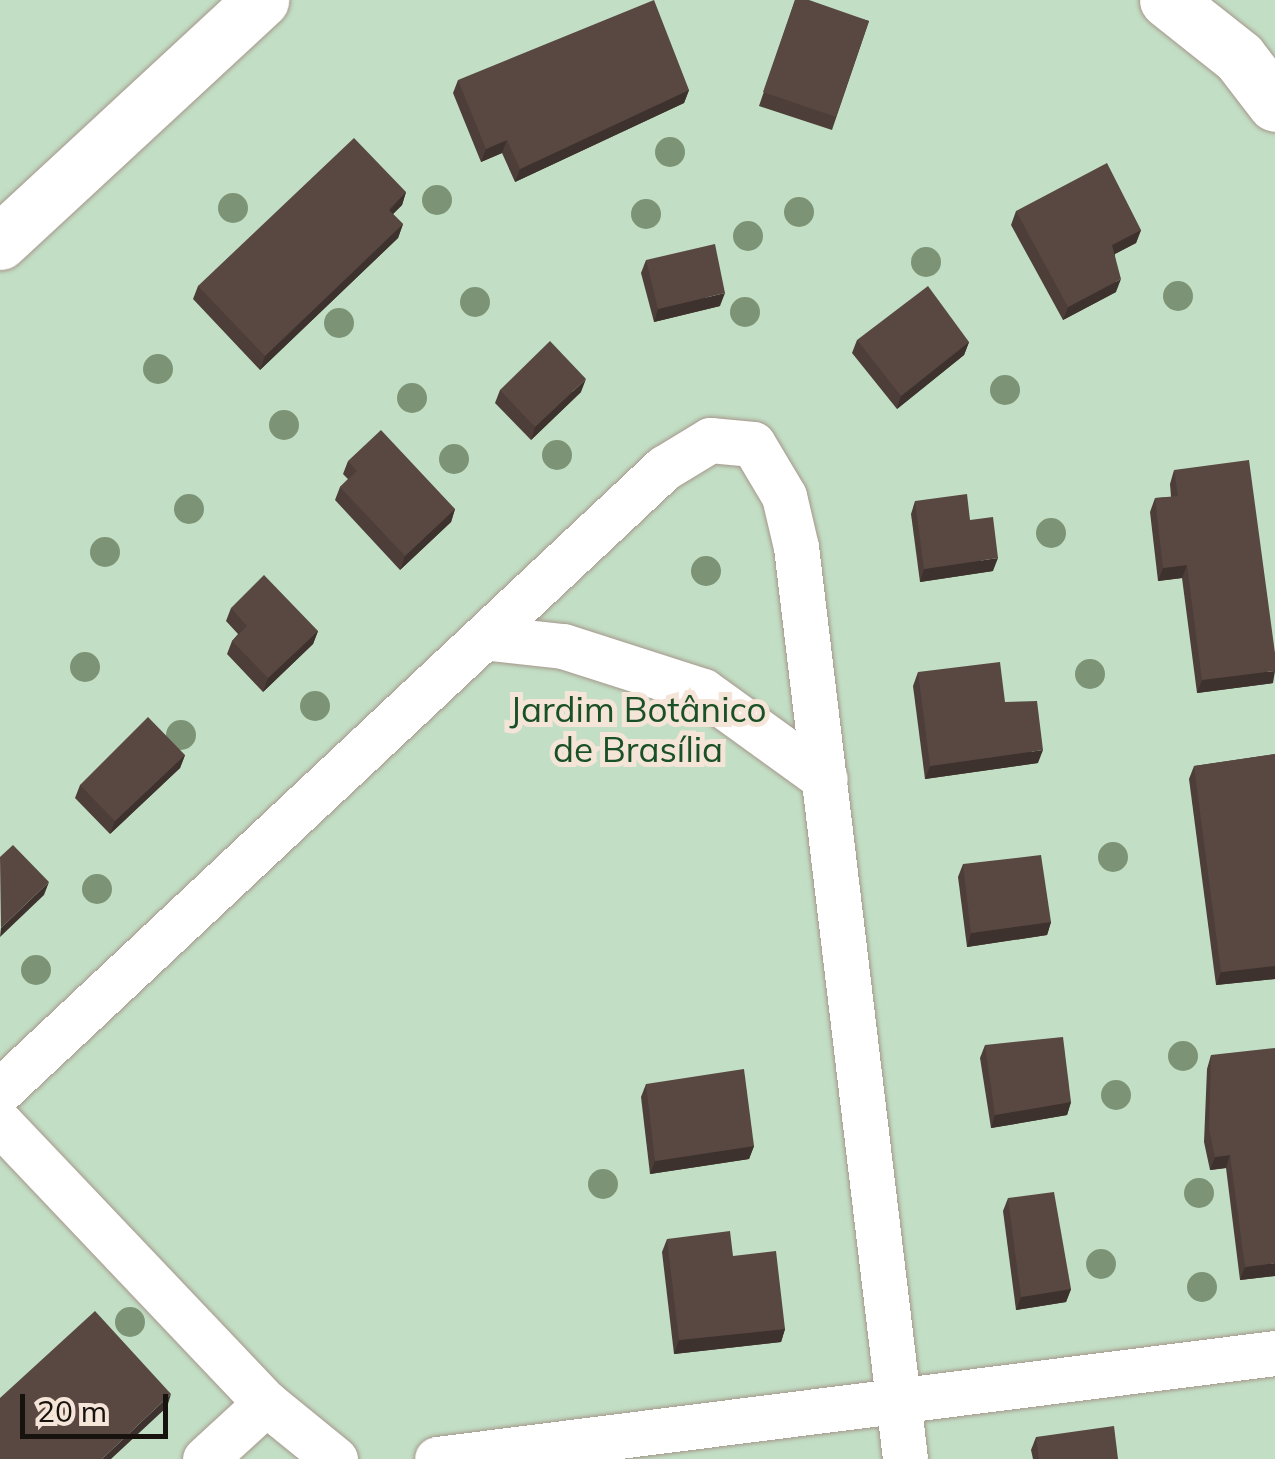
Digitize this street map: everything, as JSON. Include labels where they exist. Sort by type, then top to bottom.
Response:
[{"type":"street","points":[[0,242],[261,0]]},
{"type":"street","points":[[1167,0],[1239,57],[1275,104]]},
{"type":"street","points":[[0,1090],[490,638],[685,452],[732,436],[753,444],[784,496],[796,547],[904,1459]]},
{"type":"street","points":[[490,638],[564,646],[704,691],[825,779]]},
{"type":"street","points":[[0,1123],[266,1403],[335,1459]]},
{"type":"street","points":[[437,1459],[896,1396],[1275,1353]]},
{"type":"street","points":[[206,1459],[266,1403]]},
{"type":"green space","name":"Jardim Botânico de Brasília","points":[[0,0],[1275,0],[1275,1459],[0,1459]]},
{"type":"building","points":[[654,0],[689,90],[520,169],[507,140],[486,149],[458,80]]},
{"type":"building","points":[[795,0],[809,0],[869,21],[836,117],[763,92]]},
{"type":"building","points":[[354,138],[406,192],[389,210],[403,224],[265,356],[198,286]]},
{"type":"building","points":[[1107,163],[1141,230],[1112,245],[1121,279],[1068,307],[1016,211]]},
{"type":"building","points":[[715,244],[725,293],[658,309],[646,260]]},
{"type":"building","points":[[928,286],[969,342],[901,396],[857,340]]},
{"type":"building","points":[[550,341],[586,379],[535,427],[500,390]]},
{"type":"building","points":[[381,430],[455,509],[405,556],[340,487],[357,471],[348,461]]},
{"type":"building","points":[[1249,460],[1275,671],[1202,680],[1187,565],[1163,568],[1155,498],[1178,496],[1174,470]]},
{"type":"building","points":[[967,494],[970,520],[993,517],[998,558],[924,569],[915,501]]},
{"type":"building","points":[[264,575],[318,631],[268,678],[232,641],[247,626],[231,608]]},
{"type":"building","points":[[1000,662],[1005,702],[1037,701],[1043,750],[930,766],[918,672]]},
{"type":"building","points":[[148,717],[185,755],[115,821],[80,785]]},
{"type":"building","points":[[1275,754],[1275,966],[1221,972],[1194,766]]},
{"type":"building","points":[[13,845],[49,882],[1,928],[0,857]]},
{"type":"building","points":[[1041,855],[1051,922],[971,933],[963,864]]},
{"type":"building","points":[[1063,1037],[1071,1102],[995,1115],[985,1045]]},
{"type":"building","points":[[1275,1048],[1275,1263],[1245,1267],[1230,1155],[1215,1157],[1209,1129],[1211,1055]]},
{"type":"building","points":[[744,1069],[754,1146],[655,1161],[646,1084]]},
{"type":"building","points":[[1054,1192],[1071,1289],[1021,1297],[1008,1198]]},
{"type":"building","points":[[730,1231],[733,1256],[776,1251],[785,1329],[679,1340],[667,1239]]},
{"type":"building","points":[[95,1311],[171,1394],[102,1459],[0,1459],[0,1398]]},
{"type":"building","points":[[1114,1426],[1118,1459],[1039,1459],[1036,1437]]}]
